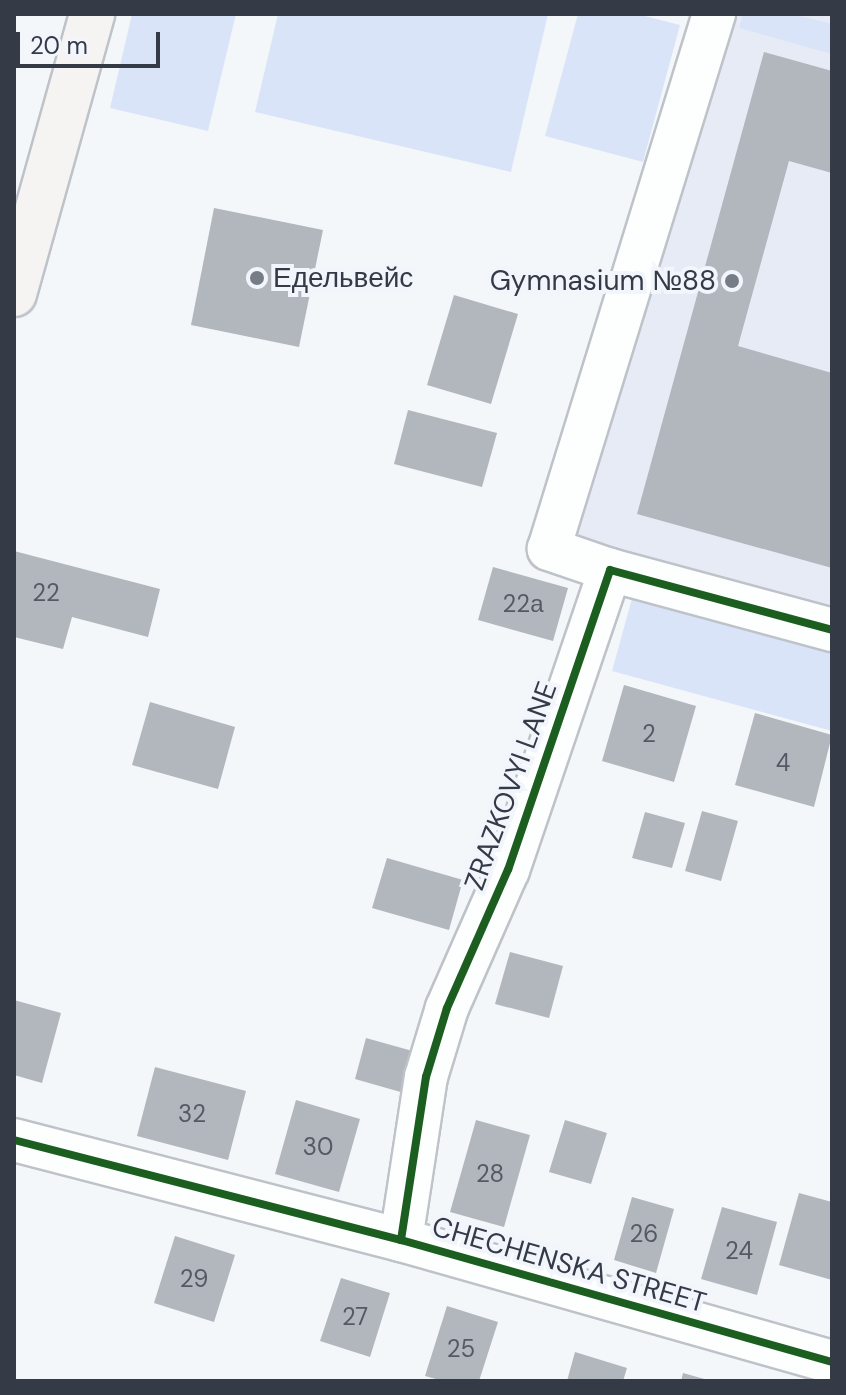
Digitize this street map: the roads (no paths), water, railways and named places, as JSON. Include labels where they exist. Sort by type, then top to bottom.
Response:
[{"type":"street","points":[[14,294],[92,14]]},
{"type":"street","points":[[714,14],[549,549],[610,570],[832,630]]},
{"type":"street","name":"ZRAZKOVYI LANE","points":[[401,1240],[426,1077],[447,1008],[508,870],[610,570]]},
{"type":"street","name":"CHECHENSKA STREET","points":[[14,1140],[401,1240],[832,1362]]},
{"type":"place","name":"Едельвейс","points":[[257,278]]},
{"type":"place","name":"Gymnasium №88","points":[[732,281]]}]
